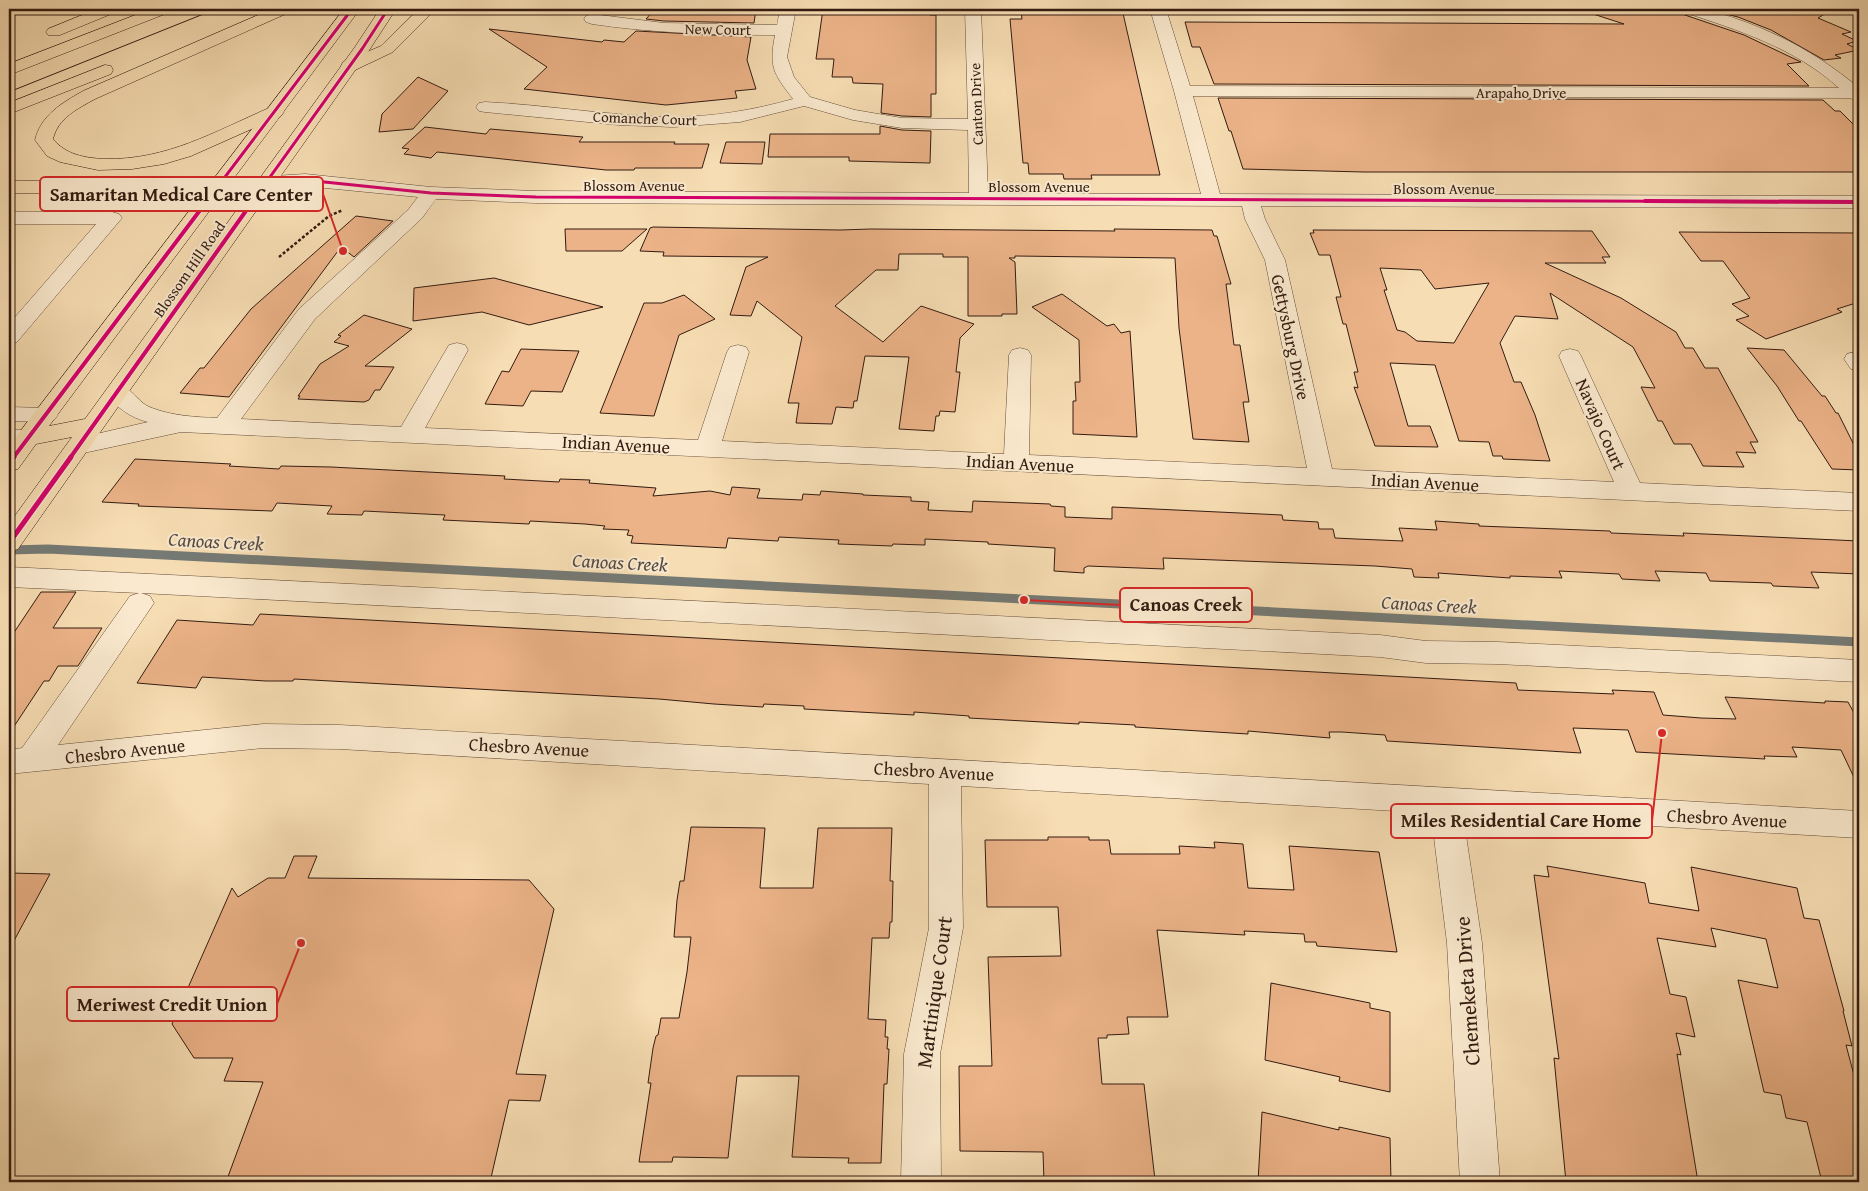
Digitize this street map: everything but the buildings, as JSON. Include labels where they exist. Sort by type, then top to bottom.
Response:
[{"type":"main road","points":[[36,40],[110,9]]},
{"type":"main road","points":[[25,63],[60,42],[143,9]]},
{"type":"main road","points":[[9,70],[164,9]]},
{"type":"main road","points":[[136,57],[253,9]]},
{"type":"main road","points":[[275,112],[177,156],[154,160],[104,164],[80,162],[53,151],[44,140],[50,123],[69,106],[89,95],[284,9]]},
{"type":"main road","name":"Blossom Hill Road","points":[[9,463],[18,438],[46,415],[352,9]]},
{"type":"main road","name":"Blossom Hill Road","points":[[15,534],[350,66],[388,9]]},
{"type":"main road","points":[[350,66],[387,49],[428,9]]},
{"type":"main road","points":[[9,109],[118,64]]},
{"type":"main road","points":[[9,187],[191,187],[220,184]]},
{"type":"main road","points":[[46,415],[94,425]]},
{"type":"main road","points":[[18,438],[94,425]]},
{"type":"street","points":[[788,9],[779,57],[786,78],[804,101],[853,115],[902,123],[977,125]]},
{"type":"street","name":"Canton Drive","points":[[973,9],[979,198]]},
{"type":"street","points":[[1158,9],[1183,90],[1212,200]]},
{"type":"street","points":[[1690,9],[1743,26],[1797,49],[1822,64],[1858,94]]},
{"type":"street","name":"New Court","points":[[592,20],[625,25],[698,30],[784,30]]},
{"type":"street","name":"Arapaho Drive","points":[[1183,90],[1858,94]]},
{"type":"street","name":"Comanche Court","points":[[485,107],[637,121],[700,121],[755,115],[804,101]]},
{"type":"street","name":"Blossom Avenue","points":[[220,184],[305,180],[431,193],[528,197],[1859,202]]},
{"type":"street","points":[[224,426],[307,314],[415,214],[431,193]]},
{"type":"street","name":"Gettysburg Drive","points":[[1250,200],[1255,220],[1275,260],[1320,477]]},
{"type":"street","points":[[9,218],[112,218],[9,337]]},
{"type":"street","points":[[410,434],[457,350]]},
{"type":"street","points":[[708,448],[738,352]]},
{"type":"street","points":[[1016,463],[1020,354]]},
{"type":"street","name":"Navajo Court","points":[[1570,356],[1631,492]]},
{"type":"street","name":"Indian Avenue","points":[[118,392],[141,413],[181,424]]},
{"type":"street","points":[[9,414],[46,415]]},
{"type":"street","name":"Indian Avenue","points":[[79,446],[141,431],[181,424],[1859,502]]},
{"type":"street","points":[[9,577],[1360,645],[1426,652],[1498,652],[1859,671]]},
{"type":"street","points":[[19,762],[140,603]]},
{"type":"street","name":"Chesbro Avenue","points":[[19,762],[263,736],[330,737],[1445,801],[1857,830]]},
{"type":"street","name":"Martinique Court","points":[[921,1182],[922,1054],[946,928],[945,772]]},
{"type":"street","name":"Chemeketa Drive","points":[[1445,801],[1464,924],[1480,1182]]},
{"type":"path","points":[[279,257],[329,216],[343,210]]},
{"type":"waterway","name":"Canoas Creek","points":[[9,550],[48,549],[1859,642]]},
{"type":"tram line","points":[[9,92],[216,9]]},
{"type":"cycle path","points":[[9,463],[352,9]]},
{"type":"cycle path","points":[[9,543],[362,49],[388,9]]},
{"type":"cycle path","points":[[220,184],[305,180],[431,193],[536,197],[1859,202]]},
{"type":"place","name":"Samaritan Medical Care Center","points":[[343,251]]},
{"type":"place","name":"Canoas Creek","points":[[1024,600]]},
{"type":"place","name":"Miles Residential Care Home","points":[[1662,733]]},
{"type":"place","name":"Meriwest Credit Union","points":[[301,943]]}]
